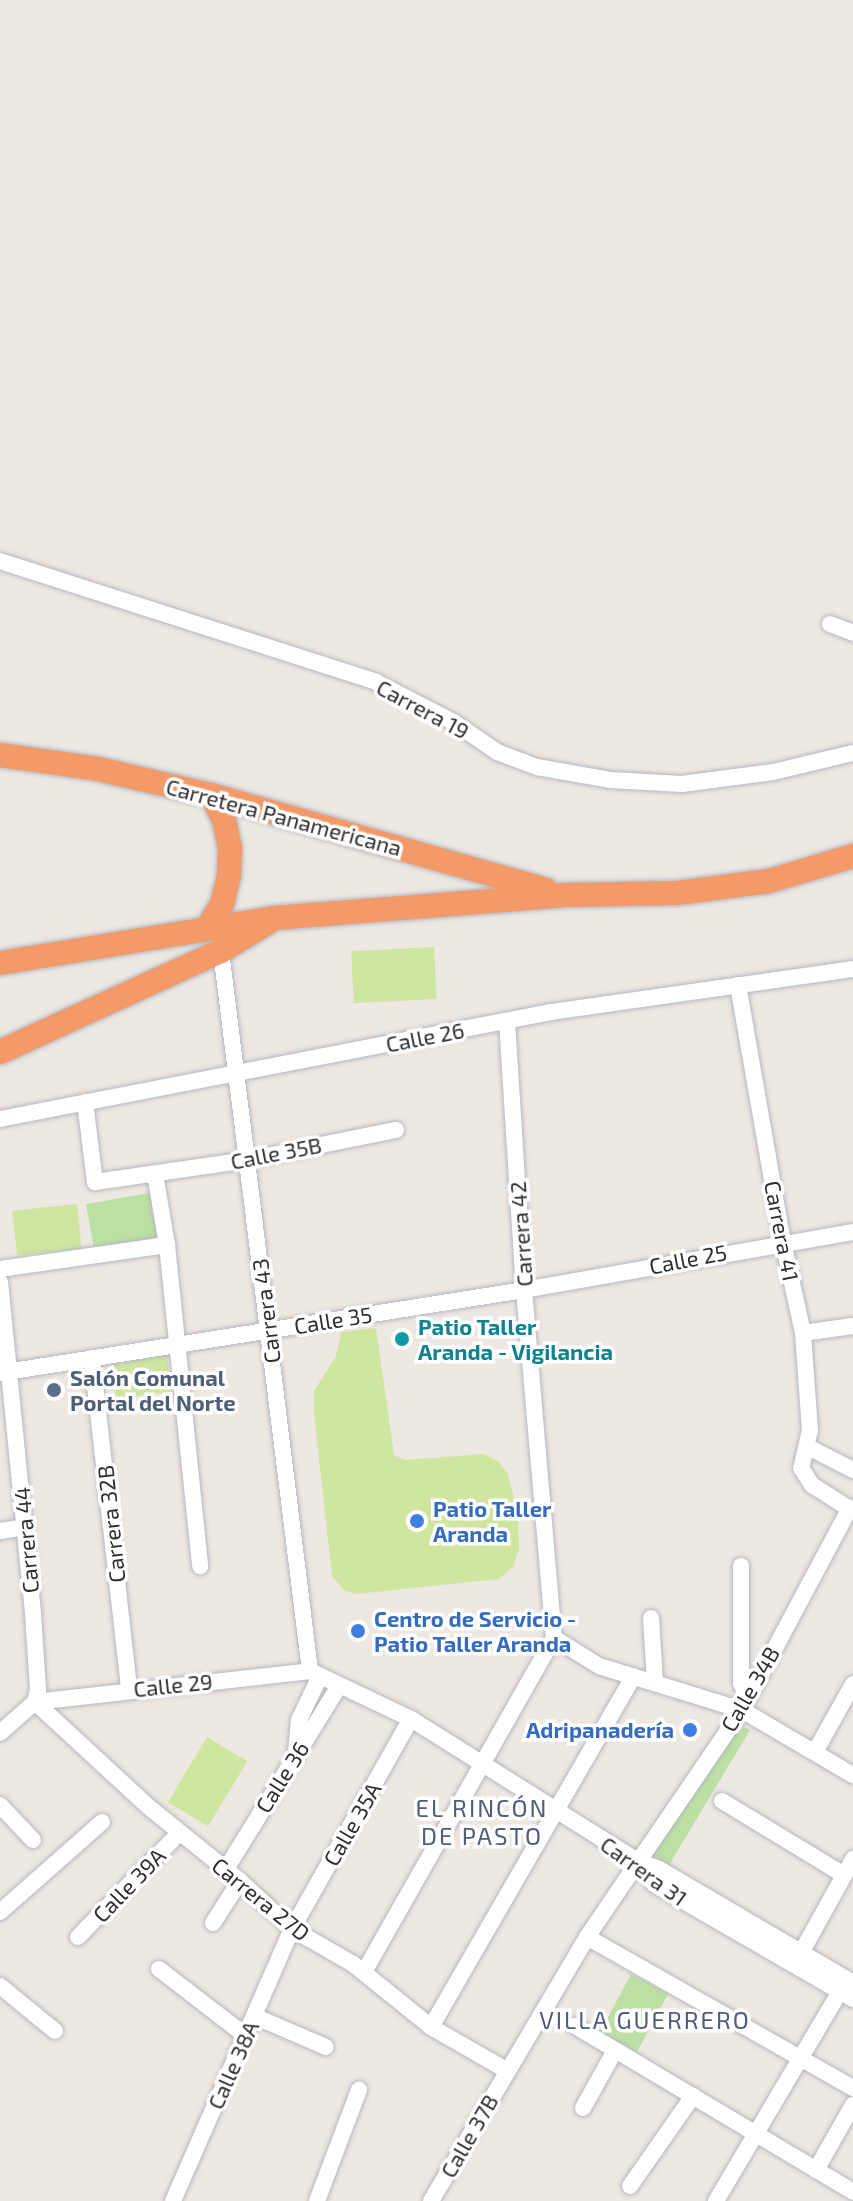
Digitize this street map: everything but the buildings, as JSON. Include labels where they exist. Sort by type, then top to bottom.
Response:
[{"type":"highway","name":"Carretera Panamericana","points":[[0,755],[98,769],[211,795],[564,895]]},
{"type":"highway","points":[[207,928],[222,904],[230,862],[224,820],[211,795]]},
{"type":"highway","name":"Carretera Panamericana","points":[[0,963],[274,918],[564,895],[677,893],[769,881],[853,856]]},
{"type":"highway","points":[[0,1052],[221,951],[274,918]]},
{"type":"street","name":"Carrera 19","points":[[0,561],[376,682],[455,723],[497,752],[537,767],[610,780],[682,784],[806,765],[853,753]]},
{"type":"street","points":[[830,624],[853,633]]},
{"type":"street","points":[[806,765],[853,745]]},
{"type":"street","name":"Carrera 43","points":[[221,951],[315,1674]]},
{"type":"street","name":"Calle 26","points":[[0,1119],[507,1021],[853,969]]},
{"type":"street","name":"Carrera 41","points":[[738,985],[783,1242],[803,1333],[810,1430],[801,1468],[803,1476],[851,1510]]},
{"type":"street","name":"Carrera 42","points":[[507,1021],[524,1290],[554,1638]]},
{"type":"street","name":"Calle 35B","points":[[85,1102],[95,1182],[247,1160],[396,1130]]},
{"type":"street","points":[[155,1174],[167,1245],[200,1566]]},
{"type":"street","name":"Calle 25","points":[[524,1290],[853,1232]]},
{"type":"street","points":[[0,1269],[167,1245]]},
{"type":"street","name":"Carrera 44","points":[[0,1282],[5,1372],[25,1527],[38,1690],[35,1702]]},
{"type":"street","name":"Calle 35","points":[[5,1372],[524,1290]]},
{"type":"street","points":[[803,1333],[853,1326]]},
{"type":"street","name":"Carrera 32B","points":[[92,1358],[129,1689]]},
{"type":"street","points":[[808,1447],[853,1470]]},
{"type":"street","name":"Calle 34B","points":[[587,1937],[636,1860],[745,1704],[851,1510]]},
{"type":"street","points":[[0,1531],[25,1527]]},
{"type":"street","points":[[741,1566],[741,1683],[745,1704]]},
{"type":"street","points":[[651,1618],[655,1681]]},
{"type":"street","points":[[364,1972],[554,1638],[599,1666],[745,1704],[853,1775]]},
{"type":"street","points":[[296,1755],[299,1720],[315,1674]]},
{"type":"street","name":"Carrera 31","points":[[315,1674],[411,1719],[484,1763],[557,1813],[636,1860],[659,1869],[798,1961]]},
{"type":"street","name":"Calle 29","points":[[35,1702],[129,1689],[315,1674]]},
{"type":"street","points":[[431,2027],[634,1676]]},
{"type":"street","points":[[815,1752],[853,1684]]},
{"type":"street","name":"Calle 36","points":[[226,1869],[339,1686]]},
{"type":"street","points":[[0,1733],[35,1702]]},
{"type":"street","name":"Carrera 27D","points":[[35,1702],[179,1833],[226,1869],[292,1929],[364,1972],[431,2027],[506,2070]]},
{"type":"street","name":"Calle 35A","points":[[292,1929],[411,1719]]},
{"type":"street","points":[[722,1801],[844,1875]]},
{"type":"street","points":[[0,1805],[33,1840]]},
{"type":"street","points":[[0,1912],[102,1822]]},
{"type":"street","name":"Calle 39A","points":[[78,1937],[179,1833]]},
{"type":"street","points":[[716,2201],[802,2058],[849,1989],[798,1961],[853,1859]]},
{"type":"street","points":[[213,1923],[240,1881]]},
{"type":"street","name":"Calle 38A","points":[[173,2201],[292,1929]]},
{"type":"street","points":[[587,1937],[853,2088]]},
{"type":"street","name":"Calle 37B","points":[[431,2201],[587,1937]]},
{"type":"street","points":[[159,1969],[246,2036]]},
{"type":"street","points":[[0,1986],[55,2031]]},
{"type":"street","points":[[254,2016],[326,2047]]},
{"type":"street","points":[[575,2026],[756,2137],[853,2192]]},
{"type":"street","points":[[583,2108],[614,2052]]},
{"type":"street","points":[[317,2201],[359,2090]]},
{"type":"street","points":[[630,2186],[693,2096]]},
{"type":"street","points":[[816,2170],[853,2105]]},
{"type":"green space","points":[[434,947],[437,999],[354,1003],[351,951]]},
{"type":"green space","points":[[155,1192],[164,1243],[95,1255],[86,1204]]},
{"type":"green space","points":[[77,1204],[82,1249],[17,1256],[12,1211]]},
{"type":"green space","points":[[376,1328],[394,1455],[405,1460],[483,1454],[498,1461],[508,1474],[518,1514],[519,1549],[513,1567],[499,1579],[356,1594],[344,1590],[332,1576],[314,1391],[336,1356],[341,1332]]},
{"type":"green space","points":[[167,1354],[172,1392],[115,1399],[110,1361]]},
{"type":"green space","points":[[739,1725],[750,1730],[669,1865],[647,1853]]},
{"type":"green space","points":[[207,1737],[247,1761],[208,1826],[168,1802]]},
{"type":"green space","points":[[631,1974],[668,1994],[637,2052],[600,2032]]},
{"type":"place","name":"Patio Taller Aranda - Vigilancia","points":[[402,1339]]},
{"type":"place","name":"Salón Comunal Portal del Norte","points":[[54,1390]]},
{"type":"place","name":"Patio Taller Aranda","points":[[417,1521]]},
{"type":"place","name":"Centro de Servicio - Patio Taller Aranda","points":[[358,1631]]},
{"type":"place","name":"Adripanadería","points":[[690,1730]]},
{"type":"district","name":"EL RINCÓN DE PASTO","points":[[482,1822]]},
{"type":"district","name":"VILLA GUERRERO","points":[[645,2020]]}]
